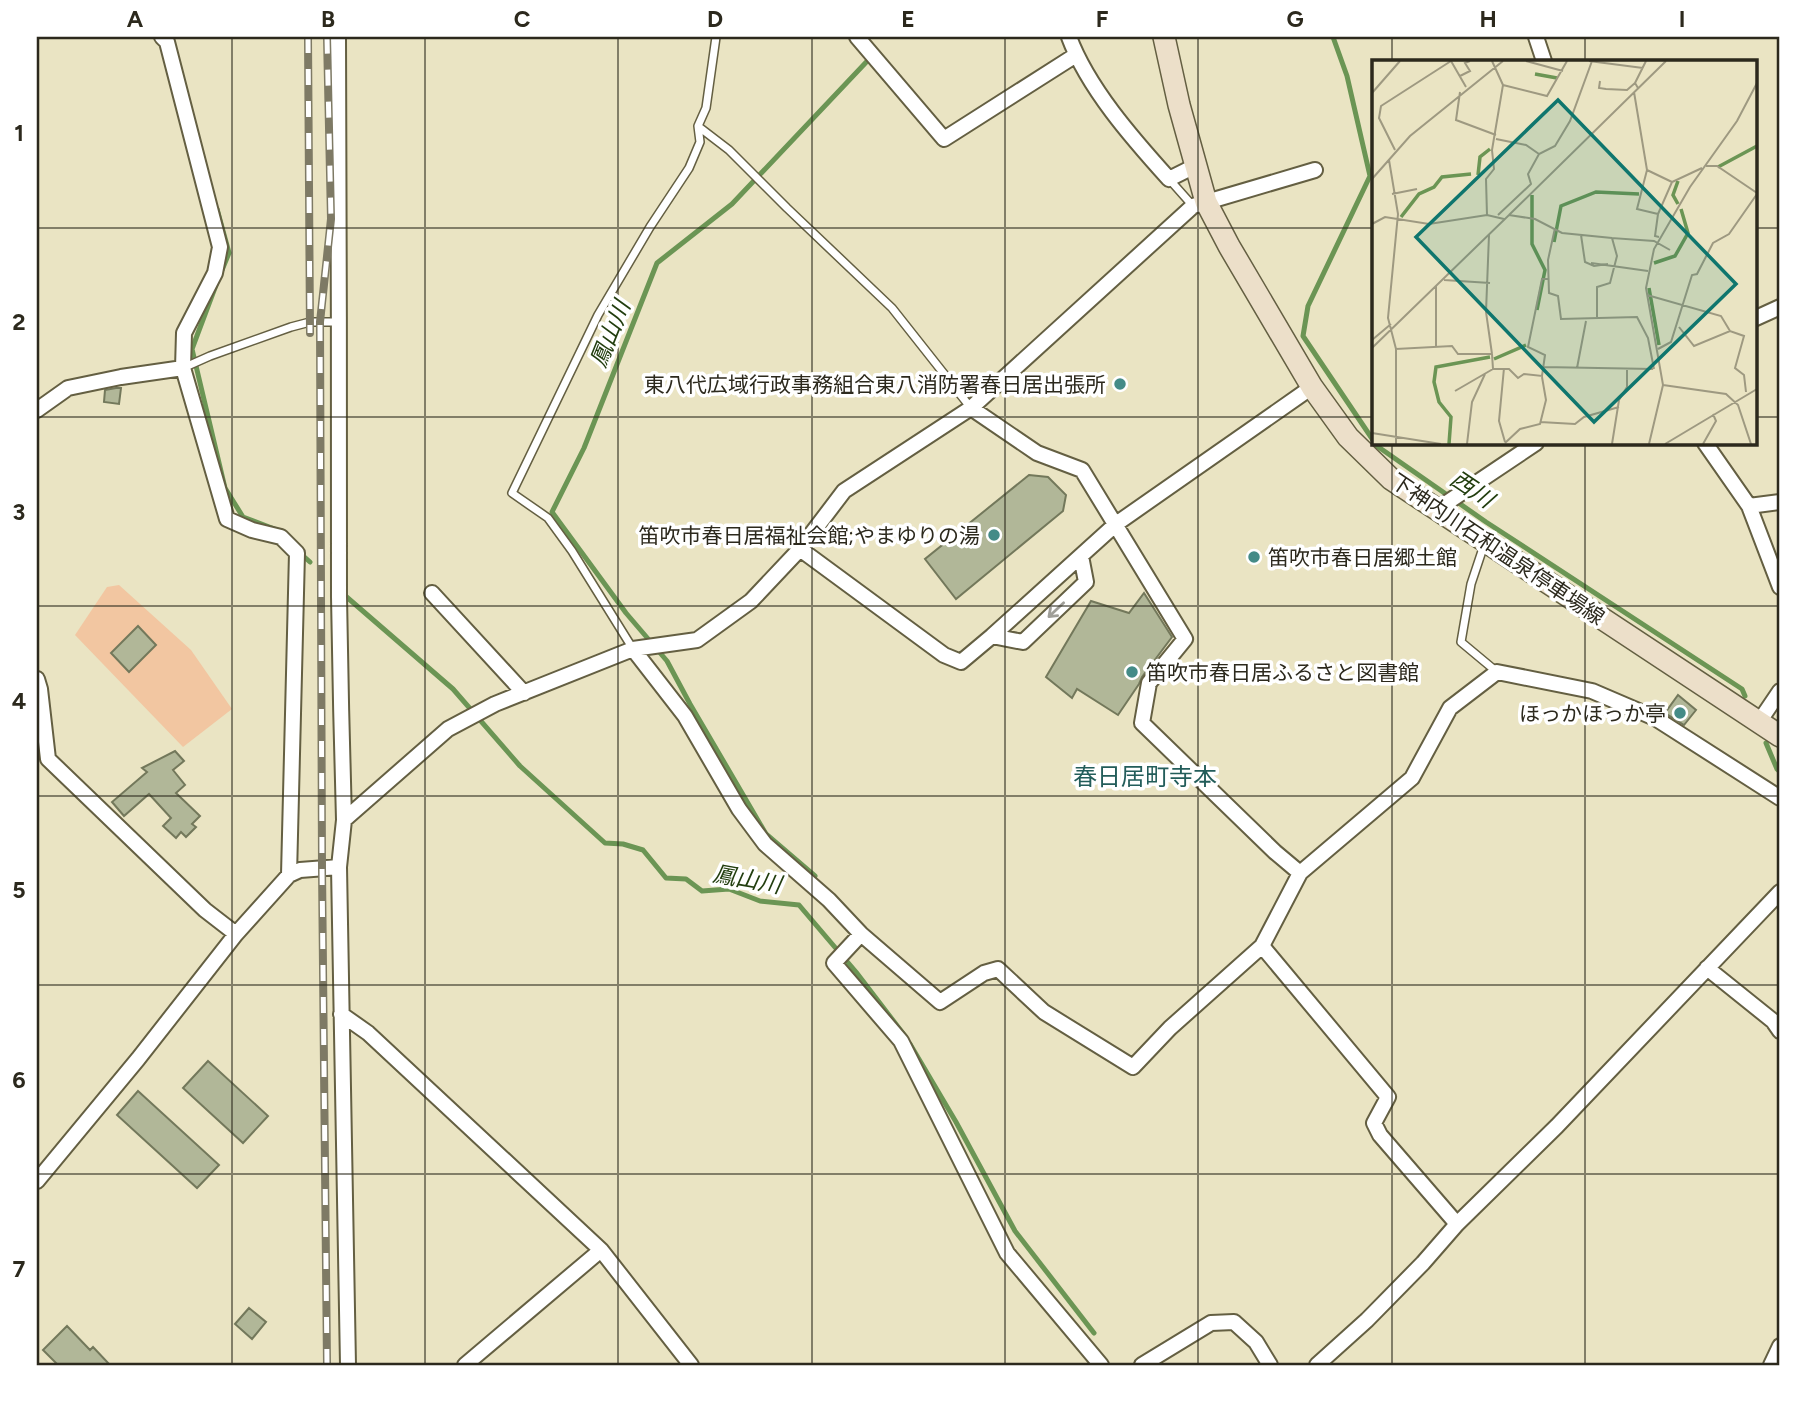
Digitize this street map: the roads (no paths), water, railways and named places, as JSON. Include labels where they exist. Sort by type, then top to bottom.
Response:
[{"type":"main road","name":"下神内川石和温泉停車場線","points":[[1164,37],[1195,166],[1200,204],[1229,246],[1312,387],[1348,437],[1391,479],[1439,508],[1485,542],[1780,736]]},
{"type":"street","points":[[162,37],[167,42],[220,247],[215,273],[184,333],[183,368],[227,519],[252,530],[281,537],[297,554],[294,872]]},
{"type":"street","points":[[338,37],[340,601],[344,820],[339,867],[348,1365]]},
{"type":"street","points":[[857,37],[944,139],[1076,55]]},
{"type":"street","points":[[1069,37],[1076,55],[1128,134],[1169,179],[1195,166]]},
{"type":"street","points":[[1536,37],[1544,60]]},
{"type":"street","points":[[344,820],[448,729],[495,704],[633,649],[698,640],[751,601],[800,549],[844,491],[971,408],[1200,204],[1315,170]]},
{"type":"street","points":[[1758,317],[1780,307]]},
{"type":"street","points":[[37,411],[68,388],[183,368]]},
{"type":"street","points":[[800,549],[944,655],[961,662],[1116,524],[1312,387]]},
{"type":"street","points":[[971,408],[1037,453],[1082,470],[1185,639],[1149,683],[1142,723],[1300,873]]},
{"type":"street","points":[[1439,508],[1535,444]]},
{"type":"street","points":[[1706,444],[1749,506],[1780,587]]},
{"type":"street","points":[[1749,506],[1780,502]]},
{"type":"street","points":[[992,636],[1023,642],[1086,582],[1080,556]]},
{"type":"street","points":[[432,593],[524,693]]},
{"type":"street","points":[[633,649],[685,716],[739,809],[765,844],[829,901],[857,938],[940,1002],[984,973],[998,969],[1044,1012],[1133,1067],[1170,1028],[1262,946],[1300,873],[1412,778],[1450,708],[1497,671],[1592,691],[1656,718],[1780,797]]},
{"type":"street","points":[[37,679],[48,759],[205,911],[236,934]]},
{"type":"street","points":[[1759,722],[1780,691]]},
{"type":"street","points":[[37,1181],[138,1059],[236,934],[294,872],[339,867]]},
{"type":"street","points":[[1317,1365],[1367,1320],[1423,1263],[1457,1224],[1557,1126],[1780,892]]},
{"type":"street","points":[[857,938],[834,962],[901,1041],[1007,1253],[1101,1365]]},
{"type":"street","points":[[1262,946],[1388,1097],[1374,1123],[1380,1135],[1457,1224]]},
{"type":"street","points":[[1707,968],[1773,1021],[1780,1031]]},
{"type":"street","points":[[341,1014],[368,1033],[601,1250],[691,1365]]},
{"type":"street","points":[[464,1365],[601,1250]]},
{"type":"street","points":[[1142,1365],[1211,1323],[1234,1322],[1256,1342],[1270,1365]]},
{"type":"street","points":[[1771,1365],[1780,1346]]},
{"type":"lane","points":[[633,649],[572,551],[548,518],[512,494],[598,315],[650,227],[689,169],[700,142],[698,126],[706,108],[716,37]]},
{"type":"lane","points":[[698,126],[729,150],[892,308],[971,408]]},
{"type":"lane","points":[[1169,179],[1200,204]]},
{"type":"lane","points":[[183,368],[299,324],[339,322]]},
{"type":"lane","points":[[1485,542],[1471,584],[1461,642],[1497,671]]},
{"type":"waterway","name":"西川","points":[[1333,37],[1347,76],[1370,176],[1308,306],[1303,336],[1372,439]]},
{"type":"waterway","name":"鳳山川","points":[[815,876],[766,834],[667,661],[626,613],[552,512],[584,448],[657,263],[732,204],[872,56]]},
{"type":"waterway","name":"鳳山川","points":[[217,209],[229,253],[222,270]]},
{"type":"waterway","name":"鳳山川","points":[[216,285],[192,349],[225,488],[243,517],[277,530]]},
{"type":"waterway","name":"西川","points":[[1376,444],[1486,522],[1742,689],[1745,696]]},
{"type":"waterway","name":"鳳山川","points":[[301,554],[310,562]]},
{"type":"waterway","name":"鳳山川","points":[[342,593],[453,689],[520,766],[605,843],[623,844],[643,850],[666,878],[686,879],[702,891],[729,889],[760,901],[799,905],[856,972],[905,1036]]},
{"type":"waterway","name":"西川","points":[[1766,743],[1780,772]]},
{"type":"waterway","name":"鳳山川","points":[[910,1044],[1015,1231],[1094,1333]]},
{"type":"railway","points":[[308,37],[310,333]]},
{"type":"railway","points":[[327,37],[331,219],[320,322],[327,1365]]},
{"type":"place","name":"東八代広域行政事務組合東八消防署春日居出張所","points":[[1120,384]]},
{"type":"place","name":"笛吹市春日居福祉会館;やまゆりの湯","points":[[994,535]]},
{"type":"place","name":"笛吹市春日居郷土館","points":[[1254,557]]},
{"type":"place","name":"笛吹市春日居ふるさと図書館","points":[[1132,672]]},
{"type":"place","name":"ほっかほっか亭","points":[[1680,713]]},
{"type":"district","name":"春日居町寺本","points":[[1145,776]]}]
